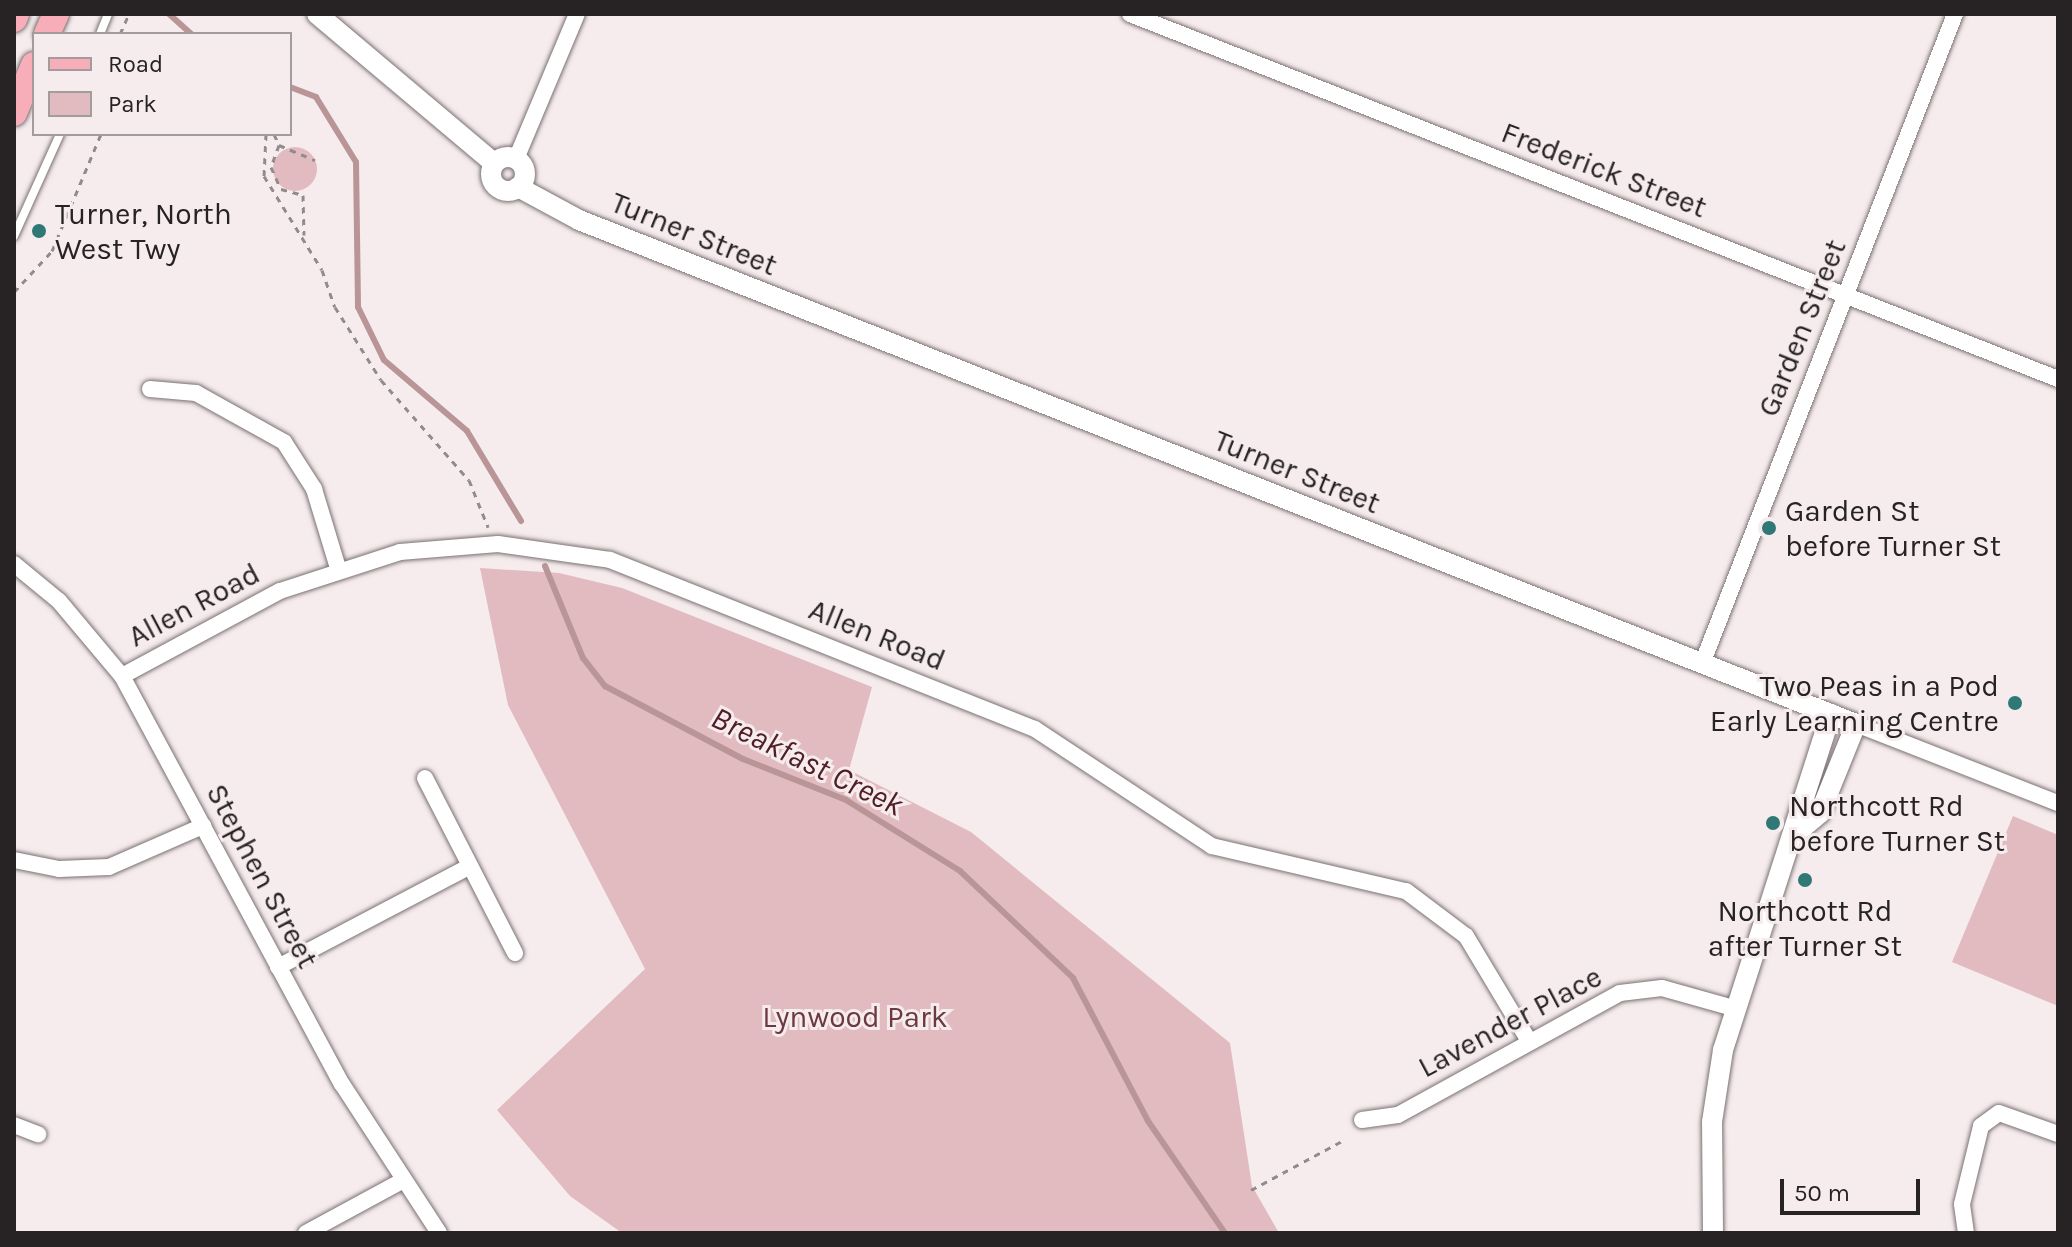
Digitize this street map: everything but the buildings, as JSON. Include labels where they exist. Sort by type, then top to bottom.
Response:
[{"type":"main road","points":[[14,113],[32,70]]},
{"type":"street","points":[[317,14],[494,163],[516,159]]},
{"type":"street","points":[[516,159],[577,14]]},
{"type":"street","name":"Frederick Street","points":[[1130,14],[2058,379]]},
{"type":"street","name":"Garden Street","points":[[1702,664],[1955,14]]},
{"type":"street","points":[[516,159],[525,172],[518,187]]},
{"type":"street","name":"Turner Street","points":[[494,163],[494,183],[518,187],[579,220],[2058,803]]},
{"type":"street","points":[[150,389],[196,393],[284,442],[314,489],[338,568]]},
{"type":"street","name":"Allen Road","points":[[122,676],[338,568],[429,547],[498,544],[580,554],[658,577],[1049,735],[1171,825],[1212,846],[1420,898],[1466,936],[1529,1041]]},
{"type":"street","name":"Stephen Street","points":[[14,564],[59,601],[122,676],[278,967],[400,1182],[439,1233]]},
{"type":"street","points":[[1713,1233],[1712,1122],[1733,1008],[1797,832],[1797,805],[1831,714]]},
{"type":"street","points":[[1797,832],[1820,813],[1856,724]]},
{"type":"street","points":[[425,778],[515,953]]},
{"type":"street","points":[[14,860],[59,869],[109,867],[203,826]]},
{"type":"street","points":[[278,967],[470,866]]},
{"type":"street","name":"Lavender Place","points":[[1362,1120],[1398,1115],[1529,1041],[1633,989],[1674,990],[1733,1008]]},
{"type":"street","points":[[1966,1233],[1968,1159],[1981,1126],[1999,1113],[2058,1134]]},
{"type":"street","points":[[14,1125],[38,1134]]},
{"type":"street","points":[[306,1233],[400,1182]]},
{"type":"lane","points":[[14,236],[59,136]]},
{"type":"path","points":[[14,292],[52,251],[100,136]]},
{"type":"path","points":[[266,136],[264,176],[304,236],[335,307],[381,380],[469,480],[488,527]]},
{"type":"path","points":[[275,136],[279,145],[315,160]]},
{"type":"path","points":[[279,145],[271,167],[281,189],[303,195],[304,236]]},
{"type":"path","points":[[1251,1190],[1344,1140]]},
{"type":"green space","points":[[295,147],[310,154],[317,169],[310,184],[295,191],[280,184],[273,169],[280,154]]},
{"type":"green space","name":"Lynwood Park","points":[[480,568],[559,573],[622,588],[872,687],[849,770],[971,832],[1230,1043],[1252,1186],[1279,1233],[622,1233],[570,1196],[497,1110],[645,969],[508,705]]},
{"type":"green space","points":[[2013,816],[2058,835],[2058,1006],[1952,962]]},
{"type":"waterway","name":"Breakfast Creek","points":[[169,14],[189,32]]},
{"type":"waterway","name":"Breakfast Creek","points":[[292,88],[316,97],[356,162],[358,307],[384,360],[467,431],[521,521]]},
{"type":"waterway","name":"Breakfast Creek","points":[[545,566],[583,658],[605,686],[743,759],[846,800],[960,871],[1073,978],[1148,1121],[1225,1233]]},
{"type":"place","name":"Turner, North West Twy","points":[[39,231]]},
{"type":"place","name":"Garden St before Turner St","points":[[1769,528]]},
{"type":"place","name":"Two Peas in a Pod Early Learning Centre","points":[[2015,703]]},
{"type":"place","name":"Northcott Rd before Turner St","points":[[1773,823]]},
{"type":"place","name":"Northcott Rd after Turner St","points":[[1805,880]]}]
